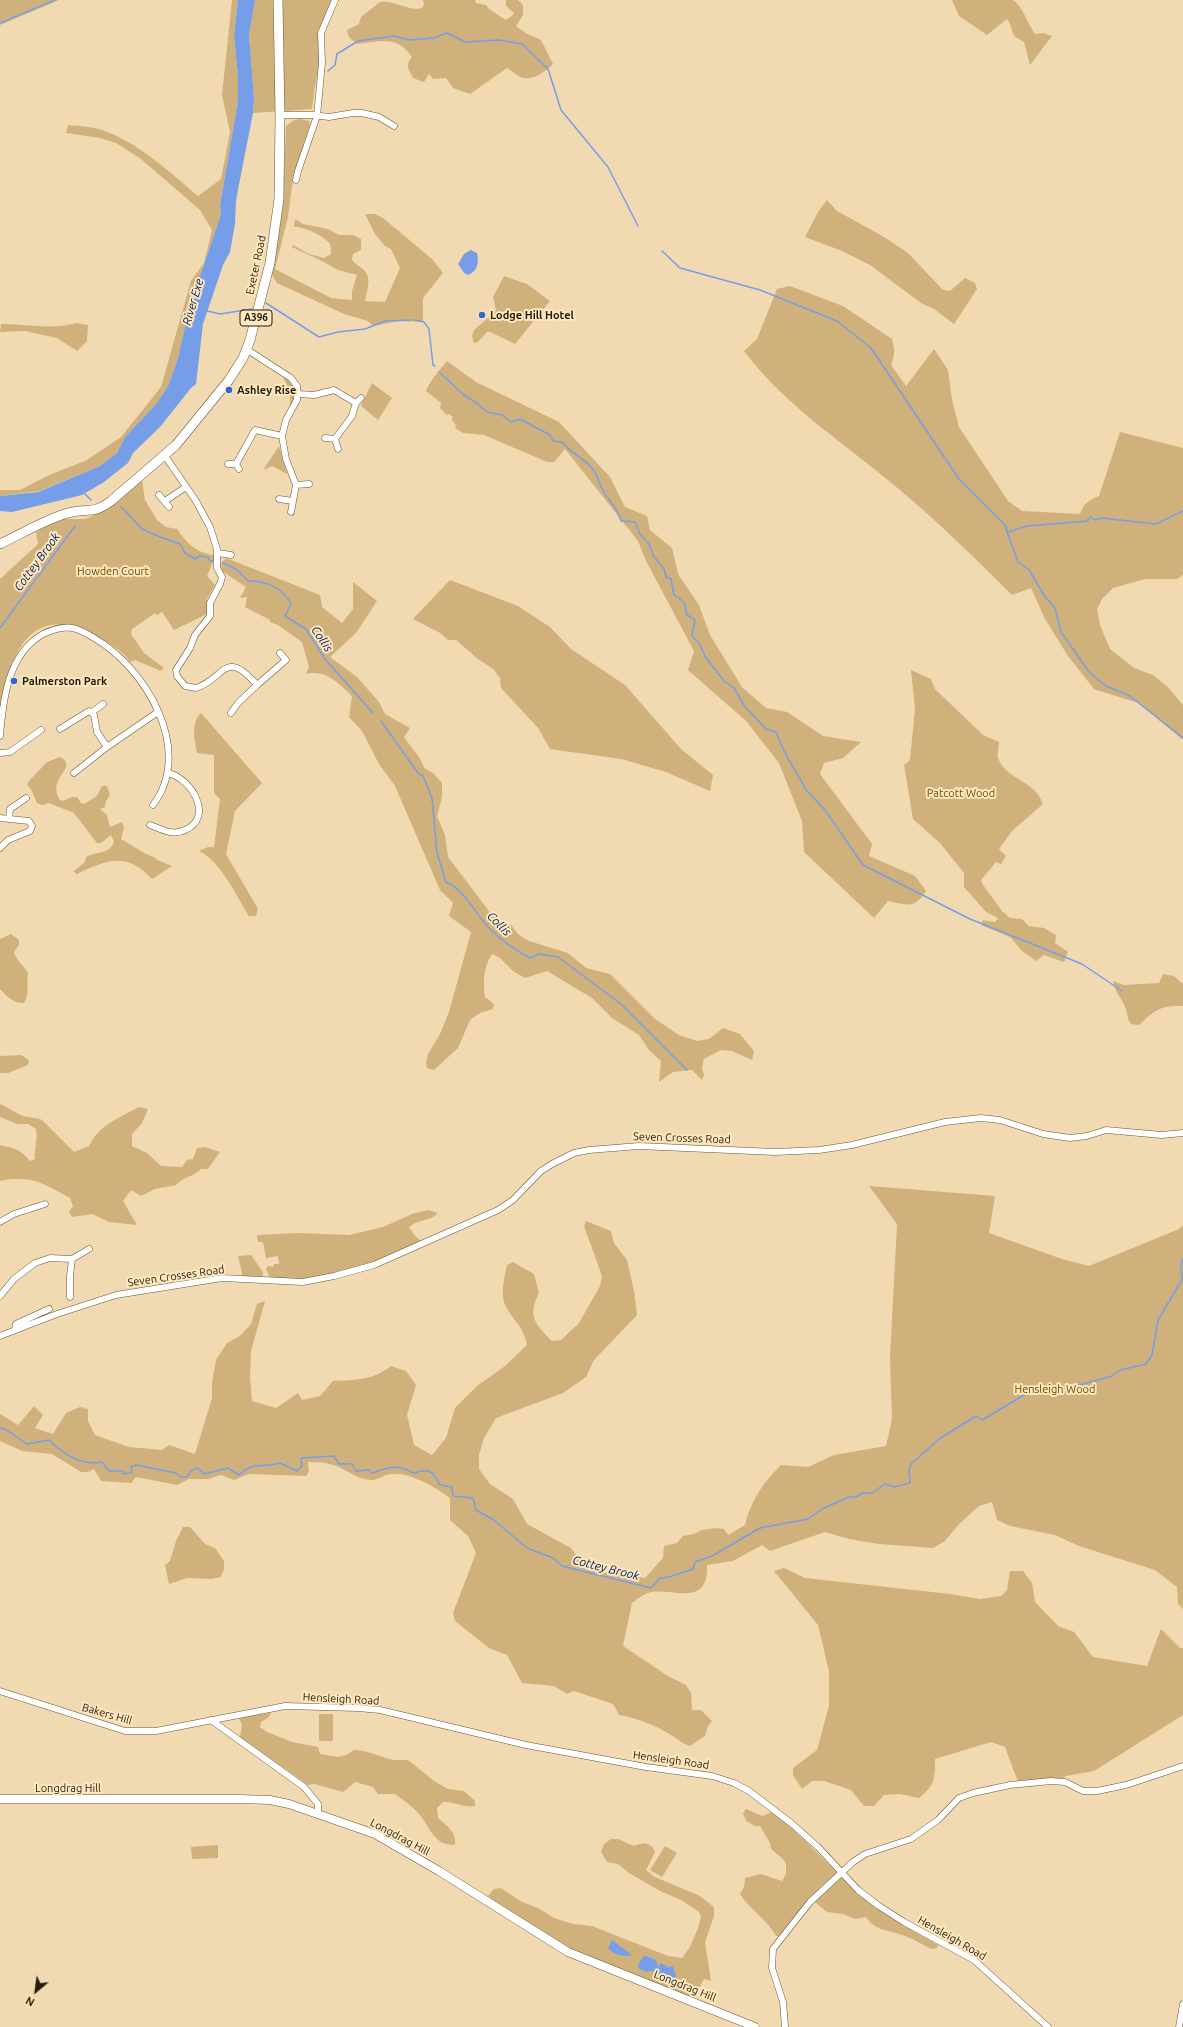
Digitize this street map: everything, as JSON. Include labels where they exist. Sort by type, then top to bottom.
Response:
[{"type":"main road","name":"Exeter Road","points":[[0,544],[52,520],[74,512],[88,512],[102,508],[111,501],[176,446],[229,380],[246,350],[266,281],[274,240],[280,175],[278,0]]},
{"type":"main road","name":"Longdrag Hill","points":[[0,1799],[140,1798],[270,1800],[289,1804],[363,1829],[409,1853],[568,1952],[755,2027]]},
{"type":"street","points":[[296,180],[317,116],[322,64],[322,33],[335,0]]},
{"type":"street","points":[[280,115],[329,117],[351,113],[362,113],[379,117],[394,126]]},
{"type":"street","points":[[246,350],[291,378],[297,386],[298,394],[286,420],[282,436],[286,459],[296,485],[291,512]]},
{"type":"street","points":[[298,394],[314,395],[334,390],[356,403]]},
{"type":"street","points":[[335,439],[352,416],[356,403],[361,398]]},
{"type":"street","points":[[228,464],[237,467],[255,430],[252,423]]},
{"type":"street","points":[[255,430],[282,436]]},
{"type":"street","points":[[326,438],[335,439]]},
{"type":"street","points":[[335,439],[338,449]]},
{"type":"street","points":[[165,456],[196,501],[207,521],[218,553],[217,568],[222,580],[210,603],[210,616],[195,635],[190,648],[177,667],[177,676],[184,686],[196,688],[223,670],[234,667],[244,670],[257,685]]},
{"type":"street","points":[[296,485],[309,484]]},
{"type":"street","points":[[165,501],[186,488]]},
{"type":"street","points":[[159,495],[169,507]]},
{"type":"street","points":[[279,499],[293,501]]},
{"type":"street","points":[[218,553],[231,554]]},
{"type":"street","points":[[0,736],[9,683],[19,656],[37,638],[59,628],[72,628],[80,630],[116,654],[132,670],[158,712],[164,728],[169,752],[168,773],[163,790],[153,805]]},
{"type":"street","points":[[280,653],[291,665]]},
{"type":"street","points":[[231,713],[238,703],[286,660]]},
{"type":"street","points":[[60,729],[86,712],[92,712],[104,704]]},
{"type":"street","points":[[92,712],[97,732],[107,747]]},
{"type":"street","points":[[74,773],[107,747],[158,712]]},
{"type":"street","points":[[0,753],[10,752],[41,730]]},
{"type":"street","points":[[25,733],[28,739]]},
{"type":"street","points":[[150,825],[176,833],[190,828],[198,818],[199,807],[191,789],[180,777],[168,773]]},
{"type":"street","points":[[9,819],[10,809],[26,798]]},
{"type":"street","points":[[0,818],[29,821],[32,826],[30,831],[8,840],[0,848]]},
{"type":"street","name":"Seven Crosses Road","points":[[2,1336],[116,1294],[222,1278],[303,1282],[374,1265],[498,1210],[512,1200],[541,1171],[574,1153],[589,1150],[639,1146],[775,1152],[819,1150],[852,1145],[945,1122],[981,1118],[1000,1120],[1043,1134],[1070,1138],[1087,1136],[1106,1130],[1162,1134],[1183,1133]]},
{"type":"street","points":[[0,1222],[14,1214],[42,1206]]},
{"type":"street","points":[[0,1296],[14,1279],[35,1263],[50,1258],[72,1259],[89,1249]]},
{"type":"street","points":[[70,1298],[72,1259]]},
{"type":"street","points":[[15,1330],[16,1324],[50,1309]]},
{"type":"street","points":[[0,1328],[2,1336]]},
{"type":"street","name":"Bakers Hill","points":[[0,1691],[125,1731],[156,1731],[211,1720]]},
{"type":"street","name":"Hensleigh Road","points":[[211,1720],[285,1706],[358,1708],[403,1714],[472,1733],[559,1751],[646,1767],[720,1778],[749,1791],[775,1810],[818,1847],[842,1873],[879,1906],[904,1922],[974,1960],[1048,2027]]},
{"type":"street","points":[[211,1720],[304,1787],[318,1804],[318,1813]]},
{"type":"street","points":[[785,2027],[783,2002],[772,1968],[773,1949],[810,1902],[865,1854],[911,1839],[938,1820],[954,1802],[965,1795],[1010,1785],[1051,1781],[1065,1782],[1083,1791],[1097,1792],[1126,1785],[1183,1766]]},
{"type":"street","points":[[1179,2027],[1183,2004]]},
{"type":"green space","points":[[0,0],[59,0],[0,25]]},
{"type":"green space","points":[[232,0],[238,0],[234,35],[238,77],[238,101],[220,205],[221,214],[189,309],[178,358],[168,386],[157,403],[125,437],[117,453],[100,466],[39,491],[0,496],[0,490],[20,490],[47,476],[87,460],[121,437],[161,387],[191,281],[204,263],[212,230],[200,210],[141,159],[116,143],[100,138],[66,133],[68,125],[100,129],[110,133],[145,153],[178,178],[198,196],[221,179],[230,132],[222,95]]},
{"type":"green space","points":[[255,0],[335,0],[321,33],[323,45],[312,109],[253,113],[254,98],[249,35]]},
{"type":"green space","points":[[423,0],[475,0],[476,3],[486,5],[489,9],[506,20],[514,13],[506,6],[506,0],[518,0],[523,5],[523,15],[516,26],[527,34],[541,40],[553,64],[532,78],[523,78],[507,68],[470,94],[453,88],[446,78],[433,79],[429,74],[424,82],[413,78],[408,67],[408,62],[412,57],[400,45],[394,42],[381,41],[358,44],[348,35],[347,30],[359,24],[361,17],[380,2],[417,9],[422,8],[424,5]]},
{"type":"green space","points":[[952,0],[1013,0],[1023,11],[1035,34],[1043,33],[1052,36],[1030,65],[1024,42],[1014,36],[1007,19],[987,35],[959,16]]},
{"type":"green space","points":[[300,119],[309,121],[310,124],[293,178],[288,217],[275,269],[331,298],[352,300],[352,291],[357,275],[338,270],[292,247],[293,245],[309,254],[324,258],[331,254],[330,244],[324,238],[308,230],[294,227],[295,219],[303,224],[328,229],[339,235],[353,235],[361,239],[361,250],[353,254],[352,260],[364,270],[368,277],[365,301],[385,302],[400,268],[391,249],[385,246],[375,234],[365,214],[375,214],[383,218],[432,259],[443,273],[423,298],[423,322],[399,321],[373,326],[368,321],[344,314],[277,283],[272,275],[283,205],[286,126],[294,120]]},
{"type":"green space","points":[[827,200],[837,211],[884,237],[908,253],[943,290],[950,291],[965,278],[975,283],[977,289],[954,324],[934,309],[921,303],[870,265],[842,251],[805,237],[818,212]]},
{"type":"green space","points":[[504,276],[527,284],[550,301],[515,344],[490,332],[487,332],[478,342],[474,343],[472,336],[474,330],[496,311],[493,297]]},
{"type":"green space","points":[[790,286],[843,306],[892,339],[894,352],[891,365],[906,386],[934,349],[948,370],[952,400],[959,427],[1008,501],[1022,511],[1080,514],[1087,502],[1099,496],[1120,432],[1183,448],[1183,575],[1177,579],[1145,579],[1113,588],[1102,599],[1097,609],[1100,625],[1110,649],[1134,668],[1153,675],[1168,687],[1183,705],[1183,740],[1138,703],[1094,689],[1068,656],[1045,619],[1031,588],[1012,595],[929,515],[880,473],[798,408],[761,371],[744,351],[757,339],[777,289]]},
{"type":"green space","points":[[77,323],[88,325],[87,341],[77,351],[57,338],[25,331],[0,332],[1,324],[58,326]]},
{"type":"green space","points":[[447,361],[476,382],[559,422],[610,477],[625,507],[647,516],[650,530],[672,548],[678,574],[699,605],[710,635],[742,687],[766,708],[787,712],[823,736],[861,742],[843,758],[824,763],[820,774],[872,844],[869,856],[915,876],[926,891],[918,901],[905,904],[888,901],[874,918],[804,852],[802,821],[779,763],[746,721],[688,670],[694,651],[646,561],[638,541],[565,449],[554,462],[547,462],[484,435],[463,433],[455,428],[456,425],[452,420],[453,417],[449,414],[447,415],[440,408],[441,403],[426,391]]},
{"type":"green space","points":[[282,375],[293,386],[295,393],[290,407],[290,391]]},
{"type":"green space","points":[[372,383],[392,398],[378,420],[361,406]]},
{"type":"green space","points":[[279,446],[287,474],[272,466],[263,470]]},
{"type":"green space","name":"Howden Court","points":[[142,479],[145,500],[157,520],[166,527],[177,529],[189,544],[203,553],[216,555],[207,576],[215,585],[207,599],[207,614],[174,630],[162,612],[157,615],[155,613],[132,629],[131,634],[144,653],[164,668],[161,671],[135,660],[130,662],[127,657],[106,642],[90,633],[68,625],[50,625],[36,631],[24,642],[15,657],[8,675],[0,713],[0,579],[38,544],[36,532],[59,519],[85,519],[101,512]]},
{"type":"green space","points":[[226,558],[320,595],[322,607],[342,623],[353,609],[353,582],[377,601],[356,633],[330,657],[357,677],[379,702],[385,714],[410,728],[404,737],[418,756],[424,768],[433,773],[442,783],[442,797],[437,816],[445,835],[448,857],[492,915],[511,925],[519,935],[529,941],[568,953],[586,968],[610,974],[655,1019],[679,1035],[697,1041],[709,1039],[723,1028],[740,1034],[754,1051],[752,1060],[732,1051],[721,1050],[704,1059],[702,1068],[704,1075],[702,1080],[692,1070],[673,1072],[659,1082],[661,1061],[649,1050],[639,1035],[612,1018],[592,998],[547,971],[525,978],[513,971],[500,958],[492,954],[485,970],[484,986],[485,997],[494,1004],[493,1009],[480,1013],[470,1020],[458,1048],[434,1070],[427,1068],[426,1063],[428,1054],[440,1034],[449,1012],[471,932],[449,916],[453,903],[440,890],[395,786],[379,764],[362,731],[349,717],[352,696],[337,682],[326,675],[313,673],[306,674],[309,667],[302,642],[278,625],[270,622],[270,620],[245,607],[247,597],[240,598],[246,587],[222,571],[221,563]]},
{"type":"green space","points":[[450,580],[518,606],[550,627],[571,649],[625,685],[681,749],[713,775],[710,791],[666,772],[621,759],[550,749],[538,728],[501,688],[500,678],[493,669],[478,659],[456,640],[448,640],[440,633],[413,619]]},
{"type":"green space","name":"Patcott Wood","points":[[911,670],[931,679],[935,689],[983,735],[999,742],[998,758],[1002,765],[1013,776],[1033,789],[1039,796],[1043,804],[1012,831],[999,849],[1006,856],[1001,864],[996,862],[981,880],[1002,911],[1010,918],[1022,919],[1029,926],[1044,928],[1056,935],[1055,943],[1068,952],[1064,962],[1044,955],[1036,961],[1022,951],[1010,937],[981,925],[983,920],[995,922],[998,918],[986,912],[964,887],[964,873],[940,843],[913,819],[904,765],[910,760],[915,709]]},
{"type":"green space","points":[[201,713],[262,783],[235,811],[226,854],[258,909],[256,916],[249,916],[221,871],[214,862],[199,851],[208,847],[214,847],[220,799],[214,793],[214,755],[197,753],[194,738],[194,727],[195,722]]},
{"type":"green space","points":[[60,757],[65,761],[66,765],[57,785],[57,792],[60,800],[63,801],[72,797],[77,797],[81,803],[84,804],[97,796],[102,786],[107,786],[110,795],[106,801],[105,807],[100,809],[107,815],[110,827],[122,822],[124,828],[121,839],[146,854],[156,858],[157,860],[172,866],[152,879],[134,864],[125,861],[107,862],[77,874],[75,873],[74,871],[85,862],[86,857],[106,851],[114,842],[111,835],[101,843],[97,843],[74,813],[49,803],[42,805],[37,803],[31,789],[27,785],[28,782],[47,762]]},
{"type":"green space","points":[[11,934],[19,940],[19,945],[14,952],[16,958],[28,973],[27,992],[24,1003],[13,1001],[0,989],[0,939]]},
{"type":"green space","points":[[1163,974],[1174,976],[1183,984],[1183,1006],[1169,1006],[1163,1008],[1154,1012],[1139,1025],[1131,1024],[1123,1002],[1115,989],[1113,981],[1124,985],[1159,983]]},
{"type":"green space","points":[[21,1055],[29,1060],[28,1065],[8,1073],[0,1073],[0,1056]]},
{"type":"green space","points":[[0,1104],[23,1116],[42,1120],[74,1152],[89,1146],[98,1133],[110,1123],[139,1107],[148,1109],[142,1123],[132,1134],[132,1146],[147,1153],[161,1166],[182,1167],[187,1160],[193,1159],[197,1148],[205,1147],[220,1152],[208,1169],[201,1169],[176,1185],[155,1189],[141,1196],[131,1190],[123,1201],[137,1225],[109,1222],[92,1214],[72,1217],[69,1212],[73,1206],[70,1198],[53,1188],[29,1180],[11,1179],[0,1181],[0,1145],[20,1151],[30,1161],[35,1159],[37,1136],[36,1129],[28,1124],[17,1124],[0,1117]]},
{"type":"green space","name":"Hensleigh Wood","points":[[869,1186],[995,1196],[989,1233],[1062,1259],[1089,1266],[1179,1229],[1183,1225],[1183,1609],[1178,1604],[1177,1587],[1155,1570],[1079,1546],[1055,1535],[1010,1526],[997,1520],[992,1502],[979,1506],[959,1524],[945,1541],[933,1548],[879,1544],[849,1539],[825,1532],[770,1551],[762,1545],[733,1561],[707,1565],[706,1579],[702,1587],[695,1592],[648,1593],[632,1603],[623,1646],[668,1676],[686,1685],[691,1693],[692,1710],[701,1710],[712,1721],[708,1726],[705,1736],[690,1746],[652,1725],[619,1715],[613,1704],[574,1691],[567,1694],[554,1686],[522,1683],[507,1655],[489,1648],[455,1621],[453,1613],[476,1553],[468,1536],[450,1520],[450,1498],[422,1481],[406,1475],[398,1474],[390,1474],[374,1480],[366,1479],[327,1463],[308,1462],[309,1471],[306,1476],[249,1474],[234,1480],[221,1475],[209,1479],[189,1479],[177,1485],[136,1477],[131,1483],[101,1481],[94,1469],[88,1472],[81,1472],[52,1454],[22,1451],[0,1441],[0,1414],[18,1425],[34,1406],[43,1415],[35,1428],[53,1434],[66,1413],[80,1407],[88,1409],[88,1421],[95,1435],[129,1447],[162,1450],[169,1445],[195,1454],[212,1398],[212,1383],[216,1360],[227,1343],[240,1336],[251,1324],[257,1304],[265,1301],[251,1351],[250,1377],[252,1401],[276,1408],[298,1393],[302,1400],[320,1396],[333,1381],[357,1380],[371,1377],[385,1371],[391,1366],[406,1371],[416,1385],[407,1415],[414,1445],[432,1455],[446,1438],[455,1408],[477,1386],[505,1366],[527,1345],[522,1330],[505,1305],[503,1288],[507,1265],[513,1262],[534,1274],[539,1293],[535,1301],[533,1314],[541,1330],[552,1341],[561,1340],[579,1323],[600,1286],[602,1276],[584,1226],[586,1221],[611,1231],[614,1243],[627,1260],[634,1291],[637,1315],[594,1360],[586,1377],[563,1393],[496,1418],[484,1438],[479,1455],[479,1469],[490,1484],[513,1499],[527,1524],[571,1548],[587,1570],[645,1578],[663,1558],[664,1546],[677,1543],[683,1536],[694,1534],[702,1530],[715,1528],[724,1529],[728,1535],[745,1525],[758,1492],[781,1465],[808,1467],[834,1455],[886,1446],[892,1419],[890,1357],[897,1224]]},
{"type":"green space","points":[[429,1210],[438,1213],[435,1216],[413,1224],[409,1227],[415,1236],[421,1241],[383,1260],[304,1280],[270,1278],[266,1269],[268,1266],[273,1267],[274,1264],[279,1264],[278,1256],[266,1258],[263,1242],[258,1242],[257,1235],[298,1233],[349,1235],[383,1227],[412,1214]]},
{"type":"green space","points":[[251,1255],[263,1272],[262,1278],[243,1277],[238,1256]]},
{"type":"green space","points":[[183,1527],[190,1527],[205,1544],[215,1548],[224,1561],[224,1569],[221,1577],[212,1579],[187,1578],[169,1584],[165,1565],[170,1561],[176,1541]]},
{"type":"green space","points":[[784,1568],[805,1578],[950,1594],[980,1599],[1001,1596],[1007,1590],[1010,1571],[1023,1571],[1032,1583],[1035,1602],[1058,1626],[1074,1632],[1093,1657],[1147,1666],[1161,1629],[1180,1648],[1183,1648],[1183,1715],[1094,1771],[1066,1776],[1061,1779],[1018,1782],[1005,1747],[991,1742],[935,1759],[933,1781],[928,1789],[919,1798],[900,1794],[884,1795],[874,1806],[864,1806],[851,1790],[824,1781],[812,1781],[802,1789],[793,1775],[793,1768],[817,1750],[829,1706],[829,1671],[818,1625],[774,1571]]},
{"type":"green space","points":[[271,1713],[268,1718],[261,1722],[260,1727],[267,1732],[292,1742],[318,1747],[320,1754],[338,1757],[346,1755],[354,1750],[364,1751],[393,1760],[408,1760],[434,1781],[448,1789],[464,1791],[475,1801],[475,1806],[443,1802],[437,1808],[438,1818],[453,1833],[455,1845],[442,1842],[437,1839],[416,1811],[395,1794],[378,1794],[373,1787],[355,1782],[343,1792],[314,1784],[308,1785],[240,1737],[242,1725],[239,1718]]},
{"type":"green space","points":[[319,1714],[333,1714],[333,1741],[319,1741]]},
{"type":"green space","points":[[746,1809],[762,1816],[772,1812],[806,1841],[868,1902],[877,1909],[938,1945],[937,1948],[931,1949],[917,1941],[897,1933],[878,1928],[866,1917],[855,1919],[843,1914],[827,1912],[810,1898],[780,1936],[776,1936],[740,1894],[744,1887],[745,1878],[761,1874],[782,1881],[786,1874],[786,1864],[783,1859],[771,1849],[770,1843],[760,1826],[755,1826],[746,1821],[743,1813]]},
{"type":"green space","points":[[611,1839],[618,1839],[634,1846],[646,1844],[651,1846],[655,1852],[646,1870],[655,1877],[700,1896],[714,1907],[714,1916],[705,1942],[711,1981],[704,1979],[693,1999],[570,1948],[504,1909],[488,1896],[494,1889],[501,1888],[522,1902],[538,1908],[554,1918],[573,1924],[592,1926],[668,1956],[682,1958],[690,1947],[698,1928],[701,1917],[699,1912],[681,1900],[660,1891],[629,1873],[618,1864],[607,1862],[601,1852],[604,1844]]},
{"type":"green space","points":[[218,1845],[218,1858],[192,1859],[191,1847]]},
{"type":"green space","points":[[665,1846],[677,1853],[662,1877],[650,1870]]},
{"type":"water","name":"River Exe","points":[[238,0],[255,0],[249,35],[254,98],[253,113],[236,200],[235,224],[230,252],[223,265],[203,324],[196,384],[191,388],[160,427],[133,453],[128,463],[104,482],[82,495],[12,512],[0,511],[0,496],[38,492],[100,466],[117,453],[125,437],[157,403],[168,386],[178,358],[189,309],[221,214],[220,205],[238,101],[238,77],[234,35]]},
{"type":"water","points":[[471,250],[477,253],[478,263],[476,269],[468,275],[464,273],[458,264],[464,254]]},
{"type":"water","points":[[612,1940],[632,1955],[623,1956],[610,1950],[608,1948]]},
{"type":"water","points":[[646,1956],[656,1960],[658,1967],[661,1963],[668,1967],[673,1966],[676,1977],[675,1979],[664,1978],[651,1970],[647,1972],[639,1969],[638,1965],[643,1957]]},
{"type":"waterway","points":[[0,23],[55,0]]},
{"type":"waterway","points":[[328,71],[335,65],[337,54],[358,41],[394,36],[409,40],[434,38],[447,33],[465,42],[499,40],[522,44],[548,69],[561,110],[608,167],[638,226]]},
{"type":"waterway","points":[[662,251],[680,268],[760,290],[837,321],[871,348],[959,479],[1006,526],[1018,562],[1029,570],[1044,595],[1055,608],[1061,632],[1089,672],[1106,686],[1130,696],[1183,738]]},
{"type":"waterway","points":[[266,303],[319,337],[338,332],[365,329],[385,321],[411,320]]},
{"type":"waterway","points":[[207,311],[220,314],[252,309]]},
{"type":"waterway","points":[[415,320],[424,322],[429,329],[433,365],[435,366]]},
{"type":"waterway","points":[[439,372],[464,395],[487,412],[502,415],[511,422],[520,419],[550,435],[553,441],[562,442],[593,469],[597,475],[600,485],[616,509],[621,521],[635,522],[640,534],[649,544],[653,555],[664,569],[666,577],[671,579],[674,595],[684,602],[687,615],[695,620],[692,636],[699,643],[706,658],[725,682],[734,688],[745,707],[766,729],[776,732],[786,755],[807,791],[825,810],[863,865],[970,919],[1082,964],[1122,991]]},
{"type":"waterway","name":"Cottey Brook","points":[[84,493],[91,500]]},
{"type":"waterway","name":"Collis","points":[[121,507],[142,529],[180,544],[185,553],[195,559],[200,556],[208,557],[210,561],[213,561]]},
{"type":"waterway","points":[[1008,532],[1027,526],[1087,521],[1091,517],[1095,520],[1101,518],[1156,524],[1183,511]]},
{"type":"waterway","name":"Cottey Brook","points":[[0,628],[75,526]]},
{"type":"waterway","name":"Collis","points":[[223,563],[236,569],[248,581],[268,584],[283,593],[291,604],[285,616],[306,629],[325,659],[373,713]]},
{"type":"waterway","name":"Collis","points":[[381,721],[418,773],[423,776],[432,798],[437,853],[446,882],[465,897],[490,929],[519,952],[530,958],[539,954],[558,957],[621,1004],[687,1070]]},
{"type":"waterway","name":"Cottey Brook","points":[[0,1428],[5,1429],[27,1444],[49,1440],[60,1450],[73,1458],[87,1462],[102,1462],[109,1471],[122,1471],[124,1474],[132,1472],[131,1467],[136,1465],[176,1473],[181,1477],[187,1477],[192,1470],[198,1468],[204,1474],[228,1468],[239,1475],[245,1470],[254,1466],[280,1463],[297,1471],[302,1466],[301,1458],[334,1456],[339,1464],[352,1464],[356,1471],[369,1470],[372,1473],[393,1467],[402,1468],[414,1473],[427,1471],[435,1476],[440,1485],[452,1487],[453,1496],[473,1498],[476,1510],[494,1520],[527,1548],[553,1558],[562,1566],[651,1588],[660,1578],[669,1577],[693,1569],[695,1562],[712,1556],[760,1528],[808,1519],[824,1508],[849,1497],[856,1497],[863,1493],[872,1493],[885,1484],[894,1487],[910,1483],[909,1470],[911,1464],[939,1439],[976,1416],[982,1420],[1026,1394],[1072,1387],[1112,1376],[1120,1370],[1146,1364],[1152,1355],[1158,1320],[1182,1280],[1181,1267],[1183,1259]]},
{"type":"place","name":"Lodge Hill Hotel","points":[[482,315]]},
{"type":"place","name":"Ashley Rise","points":[[229,390]]},
{"type":"place","name":"Palmerston Park","points":[[14,681]]}]
